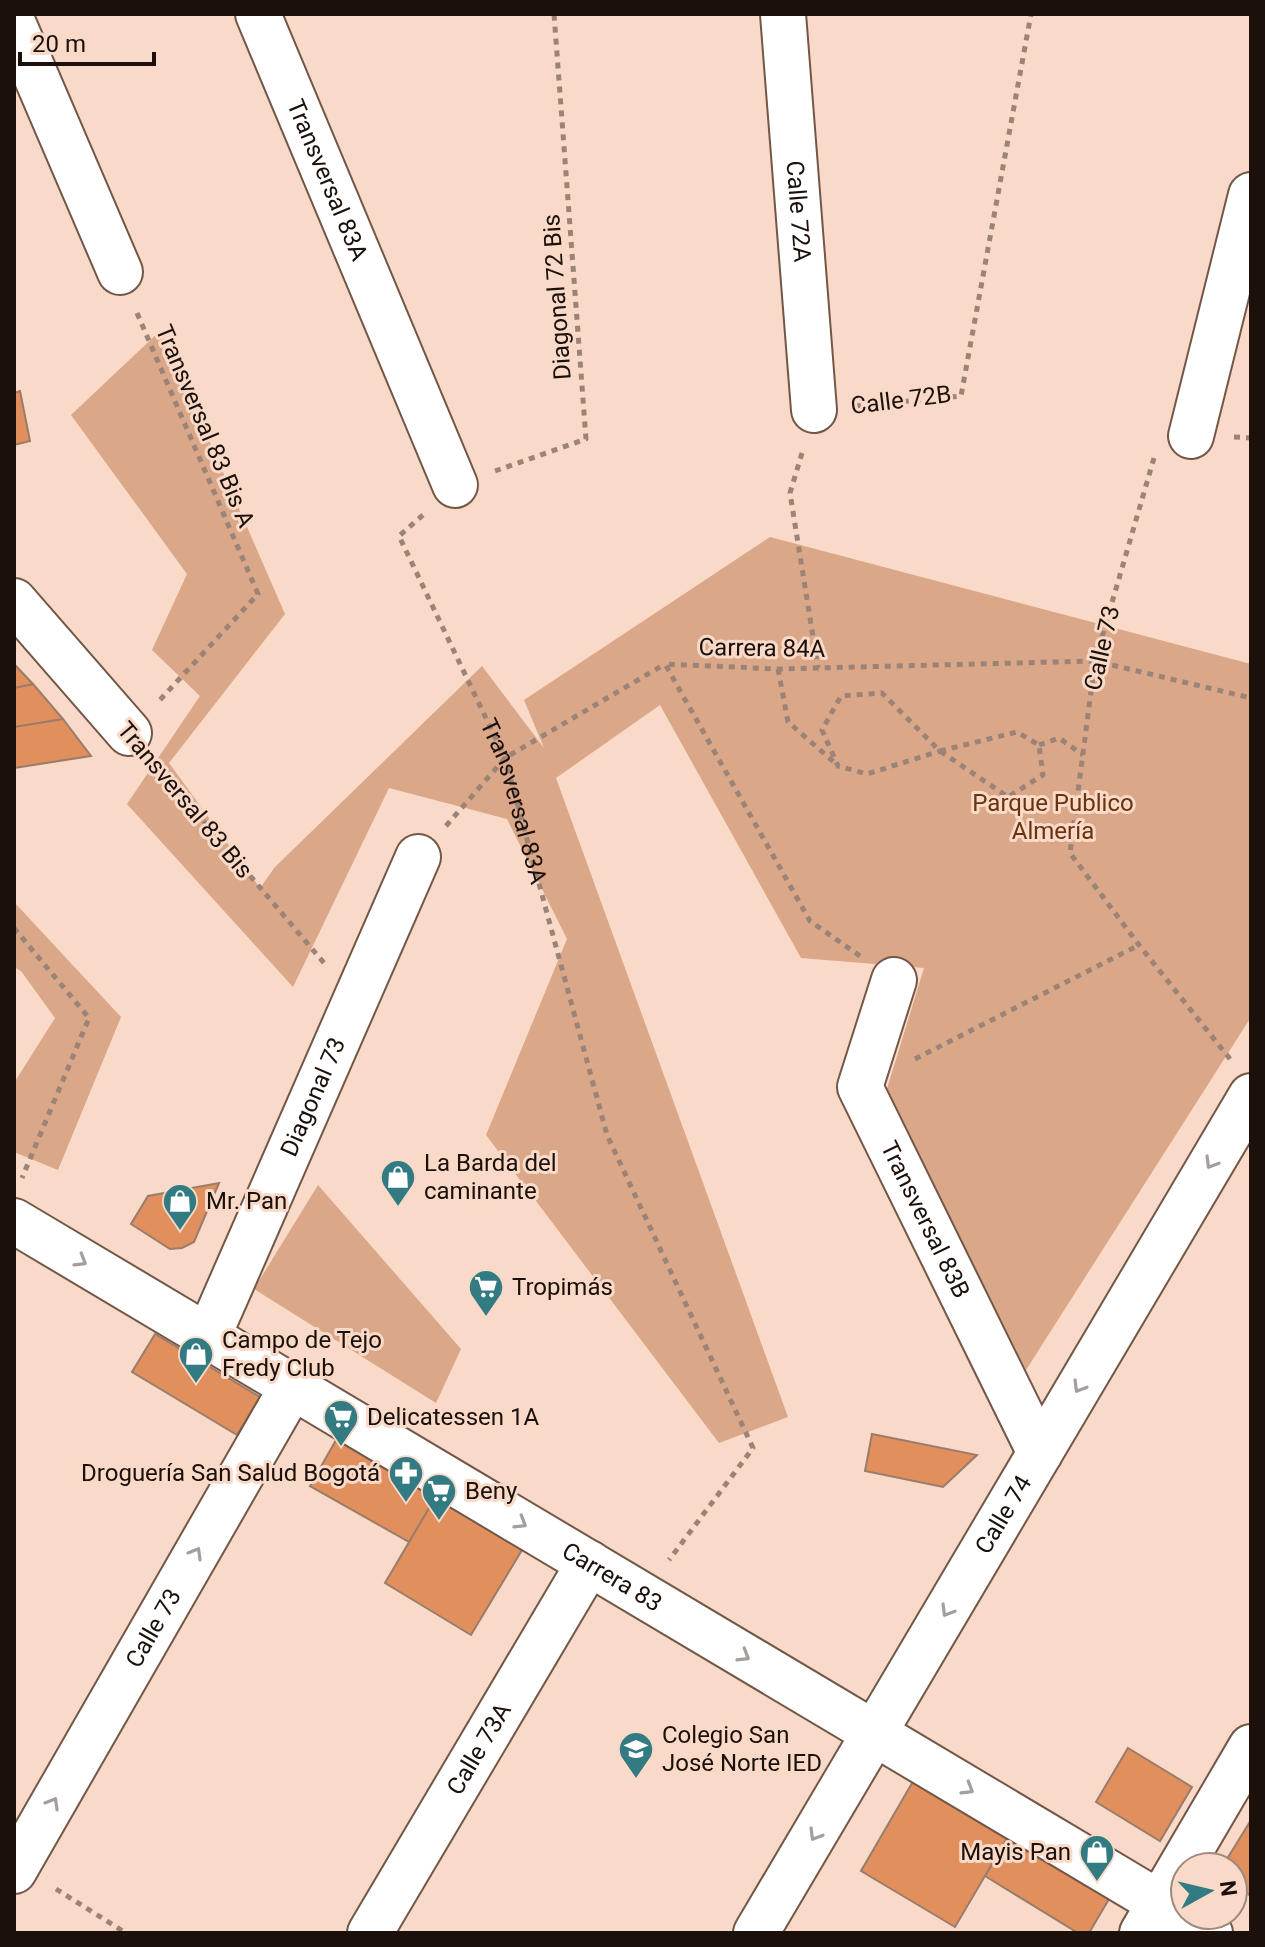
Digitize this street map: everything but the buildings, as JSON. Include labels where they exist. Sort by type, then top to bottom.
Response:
[{"type":"street","name":"Transversal 83A","points":[[258,14],[455,485]]},
{"type":"street","name":"Calle 72A","points":[[783,14],[814,410]]},
{"type":"street","points":[[14,25],[120,272]]},
{"type":"street","points":[[1191,436],[1251,195]]},
{"type":"street","name":"Transversal 83 Bis","points":[[14,601],[129,733]]},
{"type":"street","name":"Diagonal 73","points":[[208,1337],[418,857]]},
{"type":"street","points":[[860,1087],[894,980]]},
{"type":"street","name":"Calle 74","points":[[756,1933],[1040,1453],[1242,1079]]},
{"type":"street","name":"Transversal 83B","points":[[860,1087],[1040,1453]]},
{"type":"street","name":"Carrera 83","points":[[18,1220],[208,1337],[875,1733],[1151,1918],[1210,1933]]},
{"type":"street","name":"Calle 73","points":[[16,1868],[292,1387]]},
{"type":"street","name":"Calle 73A","points":[[370,1933],[589,1563]]},
{"type":"street","points":[[1151,1918],[1251,1747]]},
{"type":"path","name":"Diagonal 72 Bis","points":[[455,485],[586,439],[554,14]]},
{"type":"path","name":"Calle 72B","points":[[814,410],[961,396],[1031,14]]},
{"type":"path","name":"Transversal 83 Bis A","points":[[120,272],[258,594],[129,733]]},
{"type":"path","points":[[814,410],[790,493],[818,668]]},
{"type":"path","name":"Calle 73","points":[[1191,436],[1161,434],[1095,661],[1070,853],[1242,1079]]},
{"type":"path","name":"Transversal 83A","points":[[455,485],[399,536],[505,758],[607,1135],[753,1448],[642,1595]]},
{"type":"path","name":"Carrera 84A","points":[[665,664],[778,669],[1095,661],[1251,698]]},
{"type":"path","points":[[418,857],[505,758],[665,664]]},
{"type":"path","name":"Carrera 84A","points":[[665,664],[810,921],[894,980]]},
{"type":"path","points":[[778,669],[788,722],[838,766],[867,774],[940,751],[1017,732],[1039,745],[1059,738],[1083,755]]},
{"type":"path","points":[[838,766],[822,730],[841,696],[882,693],[940,751],[1008,797],[1043,775],[1039,745]]},
{"type":"path","name":"Transversal 83 Bis","points":[[129,733],[356,1000]]},
{"type":"path","points":[[14,928],[89,1018],[18,1220]]},
{"type":"path","points":[[860,1087],[1139,945]]},
{"type":"path","points":[[16,1868],[126,1933]]},
{"type":"green space","name":"Parque Publico Almería","points":[[161,330],[285,614],[169,763],[260,888],[275,867],[482,666],[544,748],[524,700],[770,537],[1251,664],[1251,1017],[1026,1370],[886,1092],[924,968],[801,958],[660,705],[556,778],[788,1417],[719,1443],[486,1135],[567,939],[507,819],[389,788],[293,987],[127,804],[200,696],[152,650],[187,574],[71,415]]},
{"type":"green space","points":[[14,902],[121,1017],[58,1170],[14,1152],[14,1083],[55,1018],[21,971],[14,967]]},
{"type":"green space","points":[[318,1185],[461,1349],[436,1403],[254,1289]]},
{"type":"place","name":"La Barda del caminante","points":[[398,1208]]},
{"type":"place","name":"Mr. Pan","points":[[180,1232]]},
{"type":"place","name":"Tropimás","points":[[486,1318]]},
{"type":"place","name":"Campo de Tejo Fredy Club","points":[[196,1385]]},
{"type":"place","name":"Delicatessen 1A","points":[[341,1448]]},
{"type":"place","name":"Droguería San Salud Bogotá","points":[[406,1504]]},
{"type":"place","name":"Beny","points":[[439,1522]]},
{"type":"place","name":"Colegio San José Norte IED","points":[[636,1780]]},
{"type":"place","name":"Mayis Pan","points":[[1097,1883]]}]
